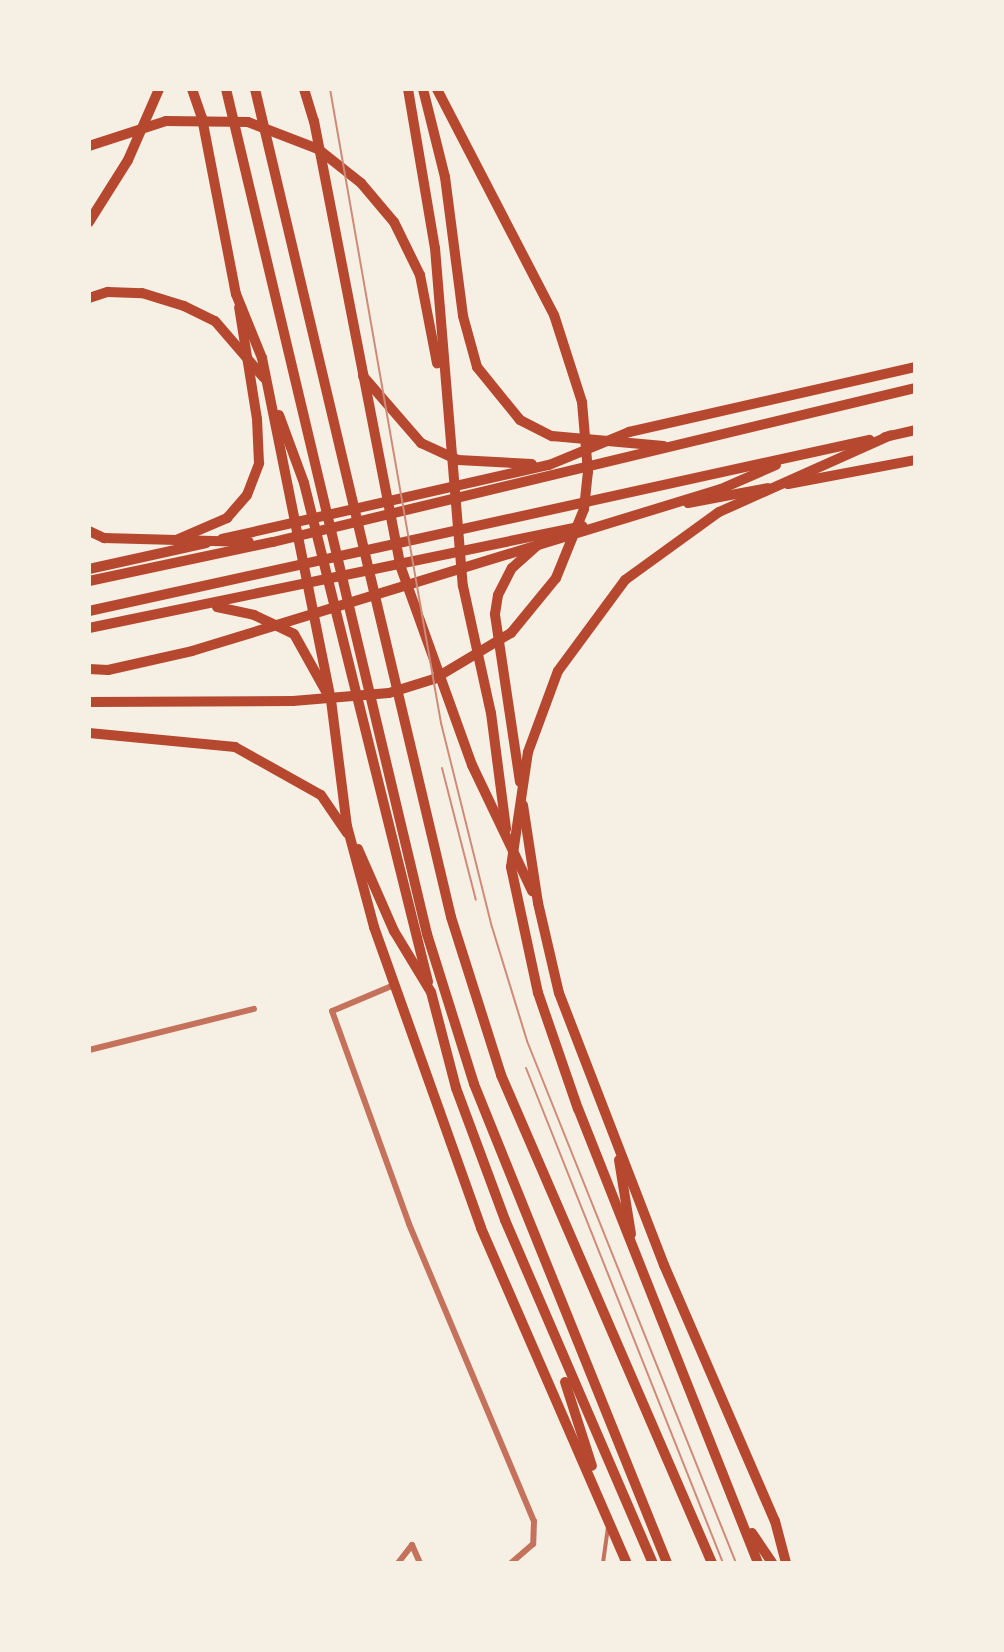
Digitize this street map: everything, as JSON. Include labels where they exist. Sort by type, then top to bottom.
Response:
[{"type":"main road","points":[[89,222],[128,160],[159,89]]},
{"type":"main road","points":[[126,562],[227,518],[247,495],[259,463],[257,419],[236,294],[202,118],[192,89]]},
{"type":"main road","points":[[226,89],[427,934],[474,1084],[667,1563]]},
{"type":"main road","points":[[255,89],[451,916],[501,1075],[712,1563]]},
{"type":"main road","points":[[304,89],[314,121],[400,565],[472,765],[538,904]]},
{"type":"main road","points":[[408,89],[435,248],[464,586],[491,713],[511,867],[538,993],[636,1261],[758,1563]]},
{"type":"main road","points":[[423,89],[445,177],[463,316],[477,368],[520,419],[552,436],[677,447]]},
{"type":"main road","points":[[89,702],[293,701],[389,693],[434,679],[511,633],[556,578],[584,509],[588,472],[582,402],[554,315],[437,89]]},
{"type":"main road","points":[[89,146],[166,121],[234,121],[248,122],[318,149],[361,183],[399,233],[420,275],[447,410]]},
{"type":"main road","points":[[89,298],[108,292],[142,293],[184,306],[215,321],[265,378],[304,483],[456,1088],[505,1220],[543,1312],[653,1563]]},
{"type":"main road","points":[[236,294],[262,358],[331,700],[347,826],[394,985],[481,1228],[627,1563]]},
{"type":"main road","points":[[89,569],[549,465],[629,432],[915,367]]},
{"type":"main road","points":[[363,376],[421,443],[457,460],[549,465]]},
{"type":"main road","points":[[89,580],[273,542],[915,388]]},
{"type":"main road","points":[[89,611],[915,430]]},
{"type":"main road","points":[[511,867],[528,752],[558,671],[625,580],[719,512],[891,435]]},
{"type":"main road","points":[[89,669],[108,670],[192,651],[722,489],[802,455]]},
{"type":"main road","points":[[89,628],[307,586],[550,534],[620,516],[915,460]]},
{"type":"main road","points":[[89,531],[104,538],[183,543],[273,542]]},
{"type":"main road","points":[[550,534],[512,568],[498,595],[495,614],[538,904],[559,993],[616,1142],[775,1521],[786,1563]]},
{"type":"main road","points":[[211,606],[254,615],[294,634],[331,700]]},
{"type":"main road","points":[[89,733],[234,747],[321,794],[360,850],[394,931],[431,992]]},
{"type":"main road","points":[[616,1142],[636,1261]]},
{"type":"main road","points":[[543,1312],[609,1521]]},
{"type":"main road","points":[[739,1514],[772,1563]]},
{"type":"street","points":[[394,985],[332,1011],[409,1224],[534,1521],[533,1545],[511,1563]]},
{"type":"street","points":[[89,1050],[254,1009]]},
{"type":"street","points":[[398,1563],[412,1545],[420,1563]]},
{"type":"lane","points":[[603,1563],[609,1521]]},
{"type":"tram line","points":[[330,89],[441,723],[492,927],[527,1041],[736,1563]]},
{"type":"tram line","points":[[442,768],[476,900]]},
{"type":"tram line","points":[[526,1068],[723,1563]]}]
